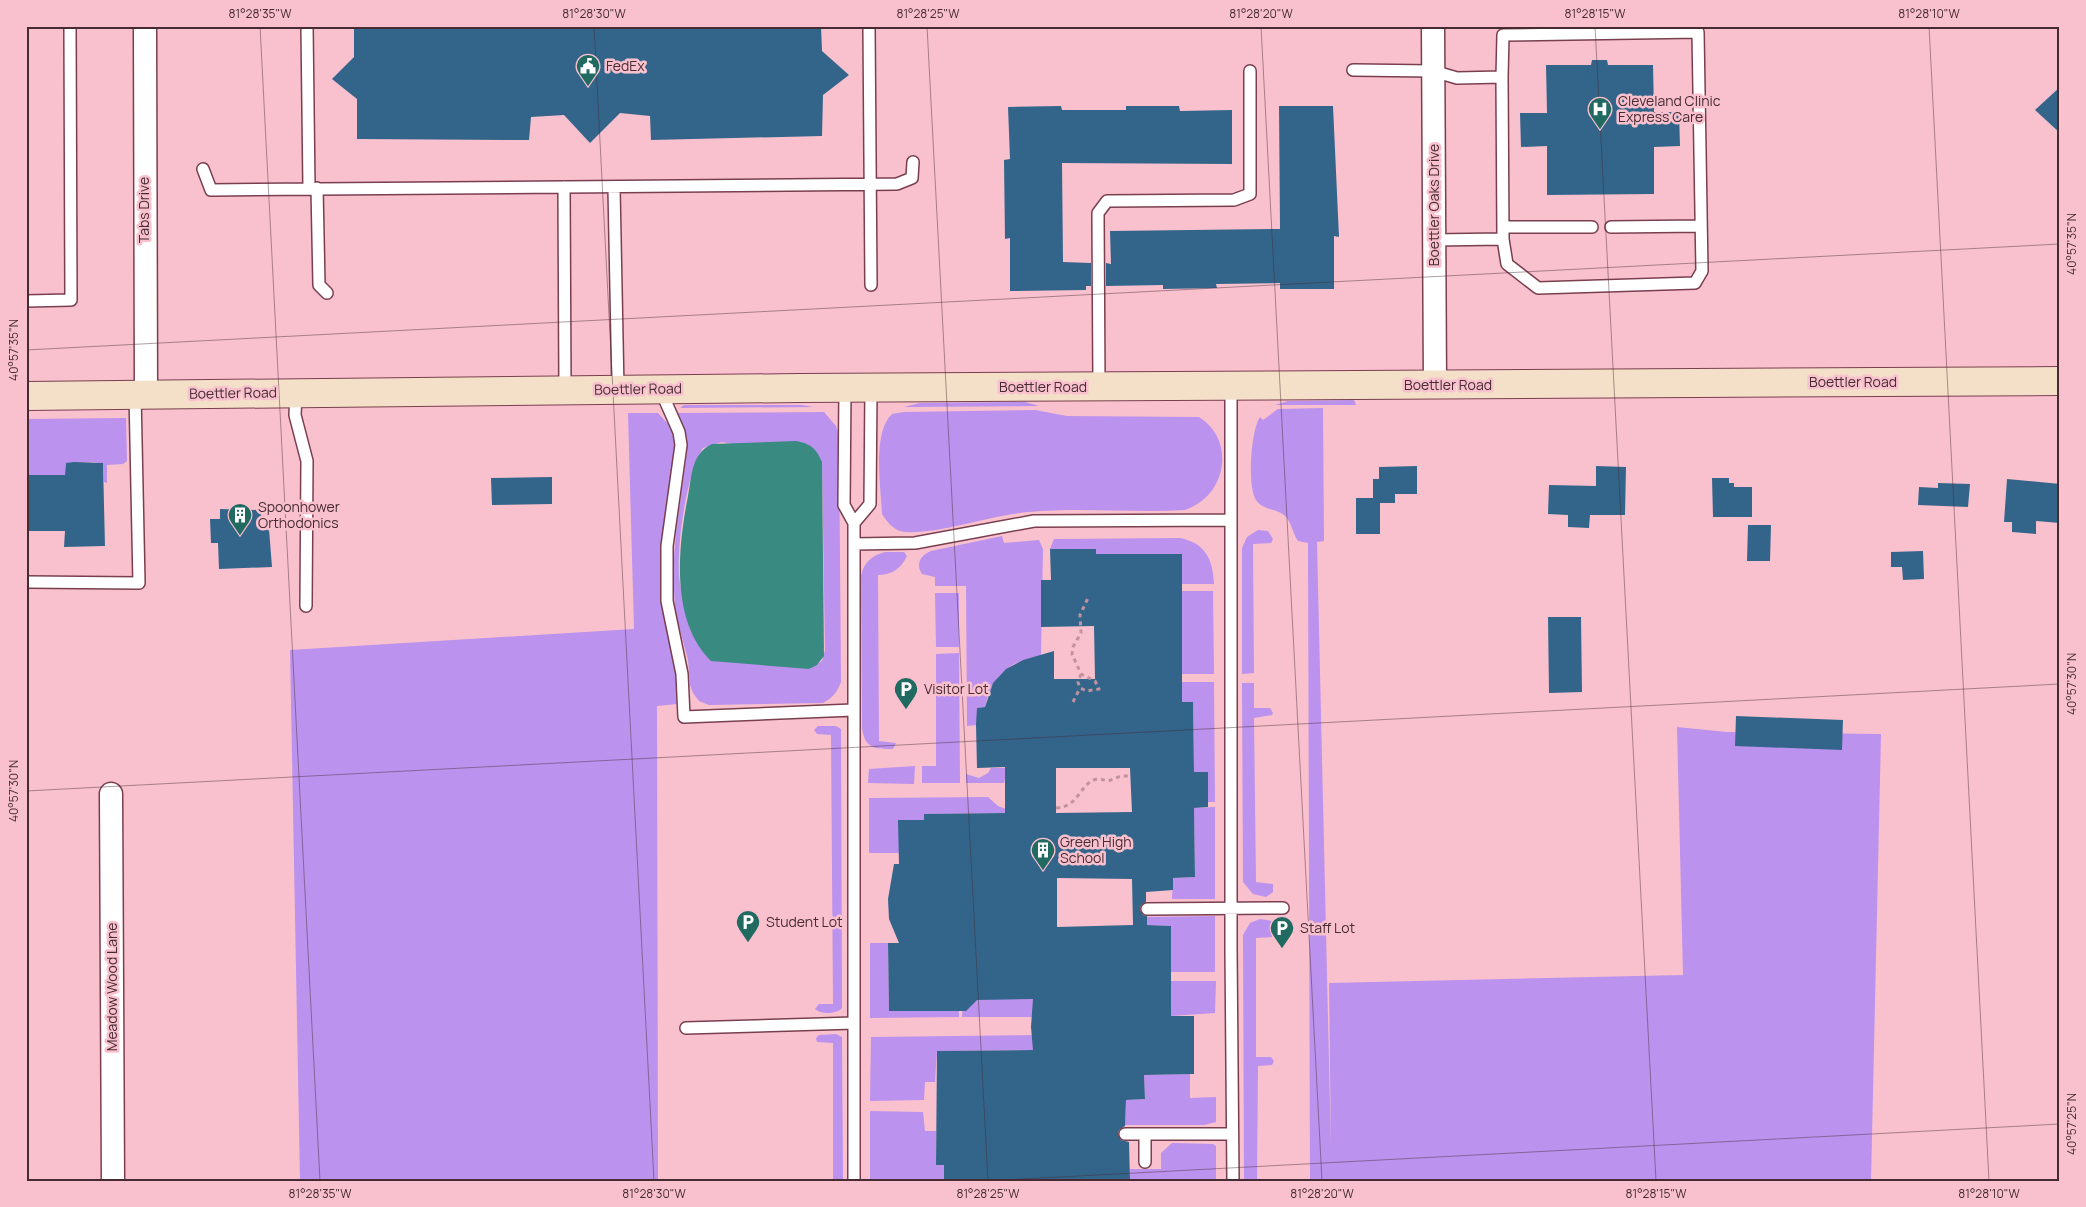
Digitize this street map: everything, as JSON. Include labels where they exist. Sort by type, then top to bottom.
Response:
[{"type":"street","name":"Tabs Drive","points":[[141,394],[144,26]]},
{"type":"street","name":"Boettler Oaks Drive","points":[[1433,26],[1435,385]]},
{"type":"street","name":"Boettler Road","points":[[26,396],[660,389],[2060,381]]},
{"type":"street","name":"Meadow Wood Lane","points":[[111,794],[113,1181]]},
{"type":"lane","points":[[26,301],[71,300],[70,26]]},
{"type":"lane","points":[[307,26],[313,188],[319,285],[328,293]]},
{"type":"lane","points":[[869,26],[872,185],[871,285]]},
{"type":"lane","points":[[1698,32],[1701,226],[1702,271],[1695,283],[1538,288],[1507,264],[1503,233],[1503,35],[1698,32]]},
{"type":"lane","points":[[1353,70],[1433,71],[1458,78],[1502,77]]},
{"type":"lane","points":[[1099,387],[1098,213],[1107,200],[1234,200],[1250,194],[1250,71]]},
{"type":"lane","points":[[203,169],[211,190],[564,186],[614,188],[897,184],[912,178],[913,162]]},
{"type":"lane","points":[[564,186],[565,390]]},
{"type":"lane","points":[[614,188],[618,390]]},
{"type":"lane","points":[[1611,227],[1701,226]]},
{"type":"lane","points":[[1434,240],[1592,227]]},
{"type":"lane","points":[[1231,386],[1233,1181]]},
{"type":"lane","points":[[854,1181],[854,523],[844,505],[858,388]]},
{"type":"lane","points":[[854,523],[870,504],[858,388]]},
{"type":"lane","points":[[660,389],[679,432],[681,446],[667,546],[667,601],[682,674],[684,717],[853,710]]},
{"type":"lane","points":[[296,393],[295,415],[307,461],[306,606]]},
{"type":"lane","points":[[26,582],[139,583],[141,394]]},
{"type":"lane","points":[[854,544],[915,544],[1034,521],[1231,520]]},
{"type":"lane","points":[[1147,909],[1231,910],[1283,908]]},
{"type":"lane","points":[[686,1028],[854,1023]]},
{"type":"lane","points":[[1125,1134],[1232,1134]]},
{"type":"lane","points":[[1145,1134],[1145,1162]]},
{"type":"path","points":[[1080,688],[1087,691],[1099,689],[1096,682],[1081,674],[1072,654],[1072,647],[1081,633],[1080,615],[1089,596]]},
{"type":"path","points":[[1072,702],[1080,688],[1078,682],[1081,674]]},
{"type":"path","points":[[1056,808],[1068,806],[1075,801],[1094,780],[1100,778],[1108,781],[1121,776],[1131,776]]},
{"type":"shaded area","points":[[1354,400],[1356,405],[1275,405],[1288,401]]},
{"type":"shaded area","points":[[1025,402],[1039,406],[904,407],[920,403]]},
{"type":"shaded area","points":[[684,405],[801,405],[814,407],[680,408]]},
{"type":"shaded area","points":[[1323,408],[1324,541],[1317,542],[1331,1148],[1329,983],[1683,975],[1677,727],[1727,732],[1881,734],[1871,1181],[1310,1181],[1308,543],[1298,541],[1283,514],[1259,504],[1256,500],[1253,493],[1251,458],[1254,434],[1260,417],[1263,420],[1278,409]]},
{"type":"shaded area","points":[[1035,410],[1067,416],[1199,417],[1211,427],[1218,439],[1222,453],[1222,467],[1218,480],[1210,493],[1199,503],[1185,510],[1029,512],[919,532],[901,531],[891,526],[886,520],[882,514],[879,461],[882,434],[892,414],[904,412]]},
{"type":"shaded area","points":[[824,412],[836,426],[839,435],[841,682],[834,695],[823,703],[709,705],[699,701],[693,693],[690,685],[688,660],[675,611],[673,569],[676,531],[687,452],[686,434],[675,413]],"holes":[[[722,442],[822,462],[825,650],[822,661],[809,669],[691,632],[679,576],[681,528],[687,492],[697,460],[703,448]]]},
{"type":"shaded area","points":[[628,413],[658,413],[671,427],[674,441],[674,464],[661,543],[662,609],[677,669],[677,704],[657,706],[658,1181],[300,1181],[290,650],[634,629]]},
{"type":"shaded area","points":[[126,418],[127,461],[123,464],[107,465],[107,483],[104,482],[103,464],[94,462],[66,463],[65,482],[50,475],[27,475],[26,482],[26,419]]},
{"type":"shaded area","points":[[796,441],[812,447],[818,453],[822,462],[824,656],[817,665],[809,669],[711,661],[698,645],[689,626],[683,605],[680,583],[684,516],[696,460],[705,448],[712,444]]},
{"type":"shaded area","points":[[1258,530],[1268,531],[1273,539],[1271,543],[1253,544],[1254,673],[1242,674],[1242,548],[1247,537]]},
{"type":"shaded area","points":[[1002,536],[1004,543],[1039,540],[1043,549],[1041,656],[1020,661],[1004,672],[992,687],[985,707],[977,708],[977,725],[967,726],[966,586],[935,586],[935,577],[922,574],[919,563],[924,555],[931,551]]},
{"type":"shaded area","points":[[1180,538],[1196,544],[1206,554],[1212,567],[1214,584],[1181,584],[1181,554],[1096,554],[1095,549],[1050,549],[1054,539]]},
{"type":"shaded area","points":[[885,552],[904,552],[907,556],[895,570],[887,574],[878,575],[879,741],[896,743],[893,749],[876,748],[868,744],[863,735],[862,728],[861,575],[870,560],[876,555]]},
{"type":"shaded area","points":[[1181,591],[1213,591],[1214,674],[1182,674]]},
{"type":"shaded area","points":[[935,593],[959,593],[959,647],[936,647]]},
{"type":"shaded area","points":[[959,653],[960,783],[922,783],[922,766],[936,766],[936,654]]},
{"type":"shaded area","points":[[1158,682],[1214,682],[1215,802],[1208,802],[1194,772],[1193,703],[1158,702]]},
{"type":"shaded area","points":[[1242,683],[1254,683],[1254,708],[1270,708],[1273,713],[1272,715],[1254,718],[1256,882],[1273,884],[1273,892],[1266,897],[1253,894],[1243,882]]},
{"type":"shaded area","points":[[818,726],[836,726],[841,729],[842,1008],[837,1012],[829,1013],[815,1009],[819,1004],[833,1004],[831,735],[817,734],[814,730]]},
{"type":"shaded area","points":[[915,766],[914,784],[868,783],[869,769]]},
{"type":"shaded area","points":[[991,768],[1016,768],[1016,779],[1005,779],[1004,783],[966,783],[966,774],[979,778],[988,773]]},
{"type":"shaded area","points":[[988,797],[998,806],[1016,813],[924,814],[924,820],[899,820],[899,853],[869,853],[869,798]]},
{"type":"shaded area","points":[[1215,807],[1215,899],[1172,899],[1173,878],[1195,877],[1194,808]]},
{"type":"shaded area","points":[[1215,916],[1215,972],[1171,972],[1171,926],[1147,925],[1147,917]]},
{"type":"shaded area","points":[[1260,919],[1272,921],[1274,929],[1272,937],[1256,938],[1256,1057],[1271,1057],[1274,1061],[1272,1065],[1258,1066],[1257,1181],[1244,1181],[1243,935],[1250,923]]},
{"type":"shaded area","points":[[870,943],[888,943],[889,1011],[959,1011],[959,1017],[870,1018]]},
{"type":"shaded area","points":[[1171,981],[1216,981],[1215,1013],[1171,1016]]},
{"type":"shaded area","points":[[963,999],[1041,999],[1032,1017],[962,1017]]},
{"type":"shaded area","points":[[836,1034],[842,1037],[843,1181],[833,1181],[833,1043],[817,1042],[816,1038],[819,1035]]},
{"type":"shaded area","points":[[1041,1035],[1042,1050],[937,1051],[935,1082],[925,1082],[924,1100],[870,1101],[871,1037]]},
{"type":"shaded area","points":[[1190,1074],[1190,1098],[1216,1097],[1216,1122],[1204,1125],[1125,1125],[1126,1100],[1145,1099],[1144,1075]]},
{"type":"shaded area","points":[[870,1111],[923,1112],[925,1131],[936,1131],[936,1165],[944,1165],[944,1181],[870,1181]]},
{"type":"shaded area","points":[[1172,1143],[1213,1144],[1216,1146],[1216,1181],[1130,1181],[1129,1169],[1161,1169],[1161,1153]]},
{"type":"building","name":"FedEx","points":[[354,26],[821,26],[822,51],[849,75],[823,95],[822,136],[651,140],[650,116],[620,113],[590,143],[564,115],[531,117],[529,140],[357,139],[357,99],[332,79],[354,57]]},
{"type":"building","name":"Cleveland Clinic Express Care","points":[[1592,60],[1607,60],[1608,65],[1653,65],[1654,112],[1679,112],[1680,146],[1654,147],[1654,194],[1547,195],[1547,146],[1521,147],[1520,113],[1547,113],[1546,65],[1591,65]]},
{"type":"building","points":[[2060,87],[2060,133],[2035,110]]},
{"type":"building","points":[[1061,106],[1062,110],[1126,110],[1126,106],[1179,106],[1180,111],[1232,110],[1232,164],[1062,163],[1063,262],[1091,263],[1091,286],[1086,286],[1086,290],[1010,291],[1010,238],[1005,239],[1004,160],[1010,159],[1008,107]]},
{"type":"building","points":[[1279,106],[1333,106],[1339,237],[1334,236],[1334,289],[1280,289],[1280,283],[1216,284],[1217,288],[1163,289],[1163,285],[1106,286],[1106,263],[1111,264],[1110,231],[1280,229]]},
{"type":"building","points":[[66,463],[103,463],[105,546],[64,547],[65,531],[26,531],[26,475],[65,475]]},
{"type":"building","points":[[1417,466],[1417,494],[1395,494],[1395,503],[1380,503],[1380,534],[1356,534],[1356,498],[1373,498],[1373,479],[1379,479],[1379,467]]},
{"type":"building","points":[[1596,466],[1626,467],[1625,515],[1590,515],[1589,528],[1568,527],[1568,515],[1548,514],[1549,485],[1596,486]]},
{"type":"building","points":[[552,477],[552,504],[492,505],[491,478]]},
{"type":"building","points":[[1712,478],[1729,478],[1729,483],[1734,483],[1734,487],[1752,487],[1752,517],[1713,517]]},
{"type":"building","points":[[2007,479],[2060,484],[2060,523],[2036,521],[2036,534],[2012,532],[2012,522],[2004,522]]},
{"type":"building","points":[[1938,483],[1970,484],[1968,507],[1918,505],[1919,487],[1938,488]]},
{"type":"building","name":"Spoonhower Orthodonics","points":[[220,509],[261,510],[262,530],[269,529],[272,567],[219,569],[218,543],[211,543],[210,519],[220,519]]},
{"type":"building","points":[[1748,525],[1771,525],[1770,561],[1747,561]]},
{"type":"building","name":"Green High School","points":[[1050,549],[1096,549],[1096,554],[1182,554],[1182,702],[1193,702],[1194,772],[1208,772],[1208,807],[1194,808],[1195,877],[1173,878],[1173,890],[1146,892],[1146,902],[1141,905],[1140,910],[1143,915],[1147,916],[1147,925],[1171,926],[1171,1016],[1194,1016],[1194,1074],[1144,1075],[1145,1099],[1126,1100],[1125,1126],[1119,1130],[1118,1134],[1121,1140],[1129,1142],[1130,1181],[944,1181],[944,1165],[936,1165],[937,1051],[1033,1050],[1031,1027],[1033,999],[977,1000],[966,1011],[889,1011],[888,943],[899,943],[889,919],[888,899],[894,864],[899,864],[898,820],[924,820],[924,814],[1005,813],[1005,767],[977,768],[976,725],[977,708],[985,707],[993,683],[1006,669],[1023,660],[1054,651],[1054,679],[1095,679],[1094,626],[1041,627],[1041,580],[1051,580]],"holes":[[[1056,768],[1130,768],[1132,812],[1056,813]],[[1057,878],[1132,879],[1133,925],[1057,927]]]},
{"type":"building","points":[[1923,551],[1924,579],[1903,580],[1902,567],[1891,567],[1891,552]]},
{"type":"building","points":[[1548,617],[1581,617],[1582,692],[1549,693]]},
{"type":"building","points":[[1736,716],[1843,720],[1842,750],[1735,746]]},
{"type":"place","name":"FedEx","points":[[588,87]]},
{"type":"place","name":"Cleveland Clinic Express Care","points":[[1600,130]]},
{"type":"place","name":"Spoonhower Orthodonics","points":[[240,536]]},
{"type":"place","name":"Visitor Lot","points":[[906,710]]},
{"type":"place","name":"Green High School","points":[[1043,871]]},
{"type":"place","name":"Student Lot","points":[[748,943]]},
{"type":"place","name":"Staff Lot","points":[[1282,949]]}]
